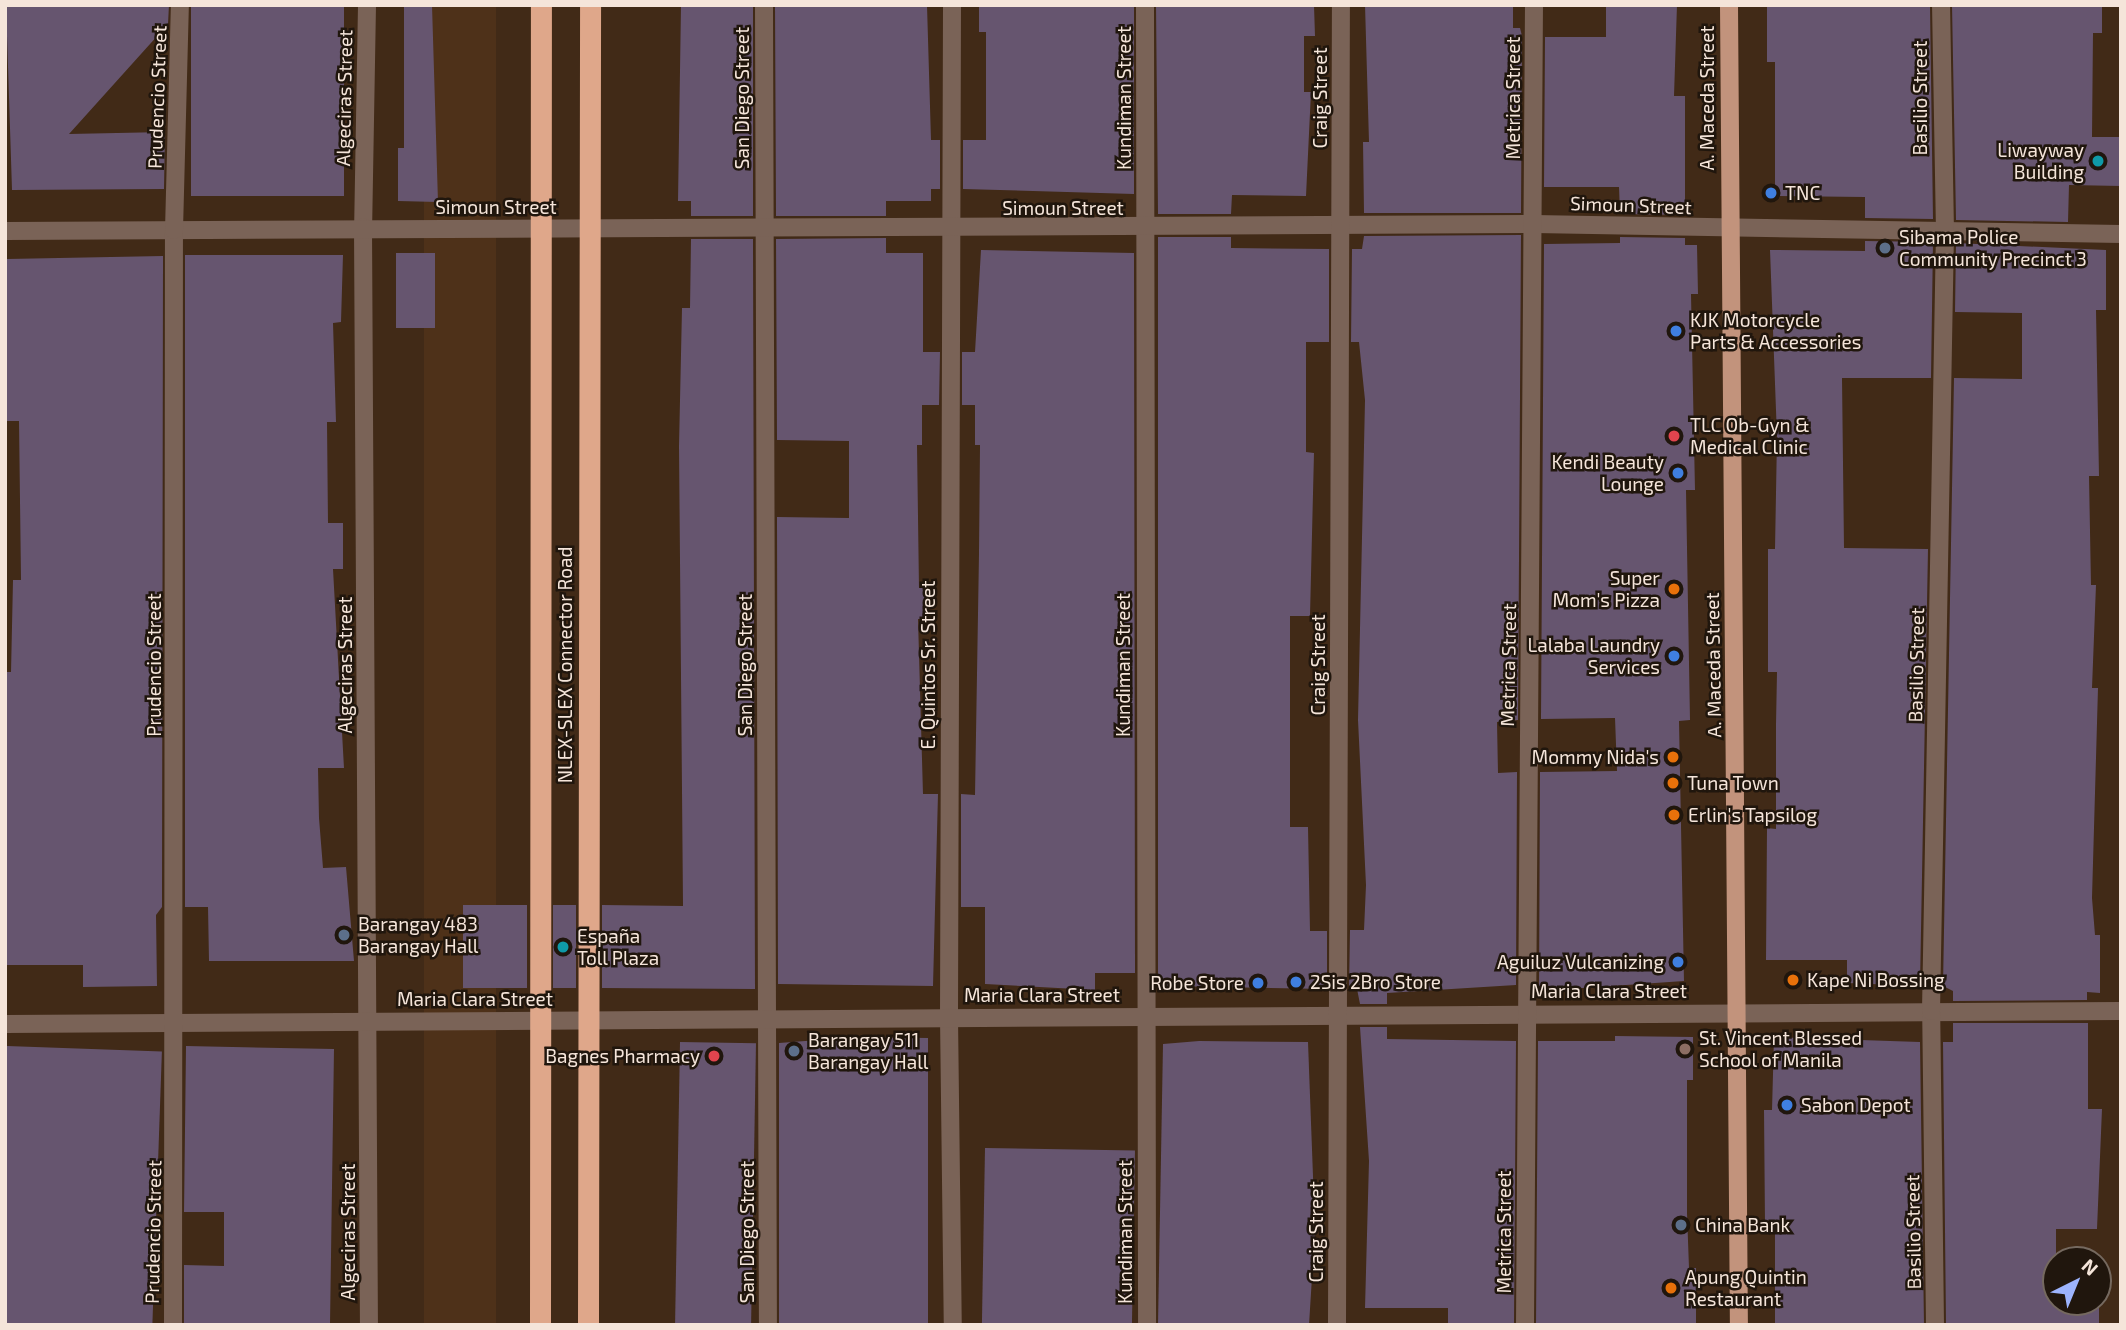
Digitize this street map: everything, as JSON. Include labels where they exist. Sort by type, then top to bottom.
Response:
[{"type":"highway","name":"NLEX-SLEX Connector Road","points":[[540,1325],[541,5]]},
{"type":"highway","name":"NLEX-SLEX Connector Road","points":[[588,1325],[590,5]]},
{"type":"main road","name":"A. Maceda Street","points":[[1729,5],[1728,229],[1739,1012],[1739,1325]]},
{"type":"street","name":"Prudencio Street","points":[[173,1325],[176,1023],[174,230],[180,5]]},
{"type":"street","name":"Algeciras Street","points":[[368,5],[363,227],[370,1021],[369,1325]]},
{"type":"street","name":"San Diego Street","points":[[764,5],[768,1325]]},
{"type":"street","name":"E. Quintos Sr. Street","points":[[952,5],[949,1017],[953,1325]]},
{"type":"street","name":"Kundiman Street","points":[[1145,5],[1144,1016],[1147,1325]]},
{"type":"street","name":"Craig Street","points":[[1337,1325],[1341,5]]},
{"type":"street","name":"Metrica Street","points":[[1525,1325],[1525,1013],[1534,5]]},
{"type":"street","name":"Basilio Street","points":[[1935,1325],[1931,1011],[1945,232],[1941,5]]},
{"type":"street","name":"Simoun Street","points":[[5,231],[763,226],[1144,229],[1341,224],[1534,224],[2121,234]]},
{"type":"street","name":"Maria Clara Street","points":[[5,1024],[2121,1011]]},
{"type":"shaded area","points":[[424,5],[496,5],[496,1325],[424,1325]]},
{"type":"building","points":[[6,5],[169,5],[168,24],[69,134],[165,132],[164,189],[12,190]]},
{"type":"building","points":[[191,5],[344,5],[344,196],[191,196]]},
{"type":"building","points":[[404,5],[432,5],[438,202],[398,201],[398,148],[404,148]]},
{"type":"building","points":[[681,5],[753,5],[753,216],[691,216],[691,201],[678,201]]},
{"type":"building","points":[[775,5],[927,5],[931,140],[940,140],[940,189],[931,189],[931,201],[886,201],[886,216],[776,216]]},
{"type":"building","points":[[979,5],[1134,5],[1134,194],[963,189],[963,140],[986,140],[986,32],[979,32]]},
{"type":"building","points":[[1156,5],[1314,5],[1315,36],[1304,36],[1304,92],[1311,92],[1306,196],[1232,195],[1231,214],[1158,214]]},
{"type":"building","points":[[1365,5],[1513,5],[1513,28],[1520,28],[1522,36],[1521,213],[1364,213],[1363,142],[1369,142]]},
{"type":"building","points":[[1606,5],[1677,5],[1674,96],[1685,96],[1685,215],[1620,214],[1619,187],[1544,187],[1545,37],[1606,37]]},
{"type":"building","points":[[1767,5],[1930,5],[1933,219],[1865,218],[1865,197],[1775,196],[1775,62],[1767,62]]},
{"type":"building","points":[[1952,5],[2102,5],[2102,33],[2093,33],[2092,137],[2121,137],[2121,186],[2069,185],[2068,222],[1956,220]]},
{"type":"building","points":[[1521,235],[1518,720],[1497,722],[1498,773],[1517,772],[1516,985],[1387,993],[1387,1004],[1360,1004],[1357,989],[1349,989],[1350,930],[1364,930],[1366,885],[1358,720],[1365,400],[1359,342],[1351,342],[1352,249],[1362,249],[1364,236]]},
{"type":"building","points":[[1158,237],[1231,237],[1231,248],[1329,249],[1329,342],[1306,342],[1306,452],[1314,453],[1310,616],[1290,616],[1290,827],[1308,827],[1310,931],[1327,931],[1327,989],[1161,986],[1158,973]]},
{"type":"building","points":[[1620,237],[1685,238],[1685,245],[1697,245],[1698,294],[1691,294],[1695,490],[1686,490],[1690,720],[1679,721],[1684,981],[1539,991],[1540,772],[1617,771],[1615,718],[1541,719],[1544,244],[1620,243]]},
{"type":"building","points":[[886,238],[886,253],[923,253],[923,352],[940,352],[939,405],[922,405],[922,445],[917,445],[919,588],[925,588],[926,619],[918,619],[923,794],[938,794],[933,986],[778,984],[777,517],[849,518],[849,441],[777,440],[776,239]]},
{"type":"building","points":[[691,239],[753,239],[755,989],[602,988],[602,905],[683,906],[679,446],[682,308],[690,308]]},
{"type":"building","points":[[1865,241],[1933,242],[1931,378],[1842,378],[1844,548],[1928,549],[1920,986],[1847,983],[1847,960],[1766,960],[1767,828],[1776,829],[1777,672],[1768,672],[1768,549],[1775,549],[1777,437],[1770,250],[1865,251]]},
{"type":"building","points":[[1956,243],[2106,250],[2106,310],[2096,310],[2099,476],[2089,476],[2091,585],[2096,585],[2092,688],[2098,688],[2092,898],[2095,935],[2100,935],[2100,993],[2087,992],[2087,1000],[1953,1001],[1953,991],[1943,986],[1954,378],[2022,379],[2022,313],[1955,312]]},
{"type":"building","points":[[981,250],[1134,253],[1135,973],[1095,973],[1095,990],[985,984],[985,907],[961,907],[961,794],[975,795],[980,445],[975,445],[975,405],[962,405],[962,352],[975,352]]},
{"type":"building","points":[[396,253],[435,253],[435,328],[396,328]]},
{"type":"building","points":[[185,255],[343,255],[341,322],[333,323],[336,422],[327,422],[328,523],[343,523],[343,569],[333,569],[344,768],[318,768],[323,868],[346,867],[354,961],[209,961],[208,907],[185,907]]},
{"type":"building","points":[[163,256],[162,907],[156,915],[157,986],[83,987],[83,965],[5,965],[5,672],[11,672],[13,580],[21,580],[19,421],[7,421],[7,259]]},
{"type":"building","points":[[463,905],[527,905],[527,988],[463,988]]},
{"type":"building","points":[[553,905],[576,905],[576,988],[553,988]]},
{"type":"building","points":[[1953,1023],[2088,1023],[2088,1109],[2102,1109],[2097,1229],[2056,1229],[2056,1246],[2042,1246],[2042,1316],[2099,1316],[2099,1325],[1946,1325],[1943,1042],[1953,1042]]},
{"type":"building","points":[[1360,1027],[1387,1027],[1387,1039],[1516,1041],[1514,1325],[1448,1325],[1448,1308],[1365,1308],[1369,1161]]},
{"type":"building","points":[[1615,1036],[1693,1037],[1693,1080],[1687,1080],[1687,1213],[1689,1268],[1696,1268],[1696,1325],[1536,1325],[1538,1041],[1615,1041]]},
{"type":"building","points":[[858,1037],[928,1038],[928,1325],[779,1325],[779,1043]]},
{"type":"building","points":[[1774,1037],[1920,1042],[1924,1325],[1775,1325],[1775,1226],[1765,1226],[1764,1110],[1772,1110]]},
{"type":"building","points":[[1199,1041],[1308,1042],[1315,1230],[1309,1325],[1158,1325],[1163,1044]]},
{"type":"building","points":[[680,1042],[756,1043],[751,1325],[675,1325]]},
{"type":"building","points":[[7,1046],[162,1051],[152,1325],[5,1325]]},
{"type":"building","points":[[186,1046],[334,1049],[330,1325],[184,1325],[184,1265],[224,1266],[224,1212],[184,1212]]},
{"type":"building","points":[[985,1148],[1135,1151],[1132,1325],[982,1325]]},
{"type":"place","name":"Liwayway Building","points":[[2098,161]]},
{"type":"place","name":"TNC","points":[[1771,193]]},
{"type":"place","name":"Sibama Police Community Precinct 3","points":[[1885,248]]},
{"type":"place","name":"KJK Motorcycle Parts & Accessories","points":[[1676,331]]},
{"type":"place","name":"TLC Ob-Gyn & Medical Clinic","points":[[1674,436]]},
{"type":"place","name":"Kendi Beauty Lounge","points":[[1678,473]]},
{"type":"place","name":"Super Mom's Pizza","points":[[1674,589]]},
{"type":"place","name":"Lalaba Laundry Services","points":[[1674,656]]},
{"type":"place","name":"Mommy Nida's","points":[[1673,757]]},
{"type":"place","name":"Tuna Town","points":[[1673,783]]},
{"type":"place","name":"Erlin's Tapsilog","points":[[1674,815]]},
{"type":"place","name":"Barangay 483 Barangay Hall","points":[[344,935]]},
{"type":"place","name":"España Toll Plaza","points":[[563,947]]},
{"type":"place","name":"Aguiluz Vulcanizing","points":[[1678,962]]},
{"type":"place","name":"Kape Ni Bossing","points":[[1793,980]]},
{"type":"place","name":"2Sis 2Bro Store","points":[[1296,982]]},
{"type":"place","name":"Robe Store","points":[[1258,983]]},
{"type":"place","name":"St. Vincent Blessed School of Manila","points":[[1685,1049]]},
{"type":"place","name":"Barangay 511 Barangay Hall","points":[[794,1051]]},
{"type":"place","name":"Bagnes Pharmacy","points":[[714,1056]]},
{"type":"place","name":"Sabon Depot","points":[[1787,1105]]},
{"type":"place","name":"China Bank","points":[[1681,1225]]},
{"type":"place","name":"Apung Quintin Restaurant","points":[[1671,1288]]}]
